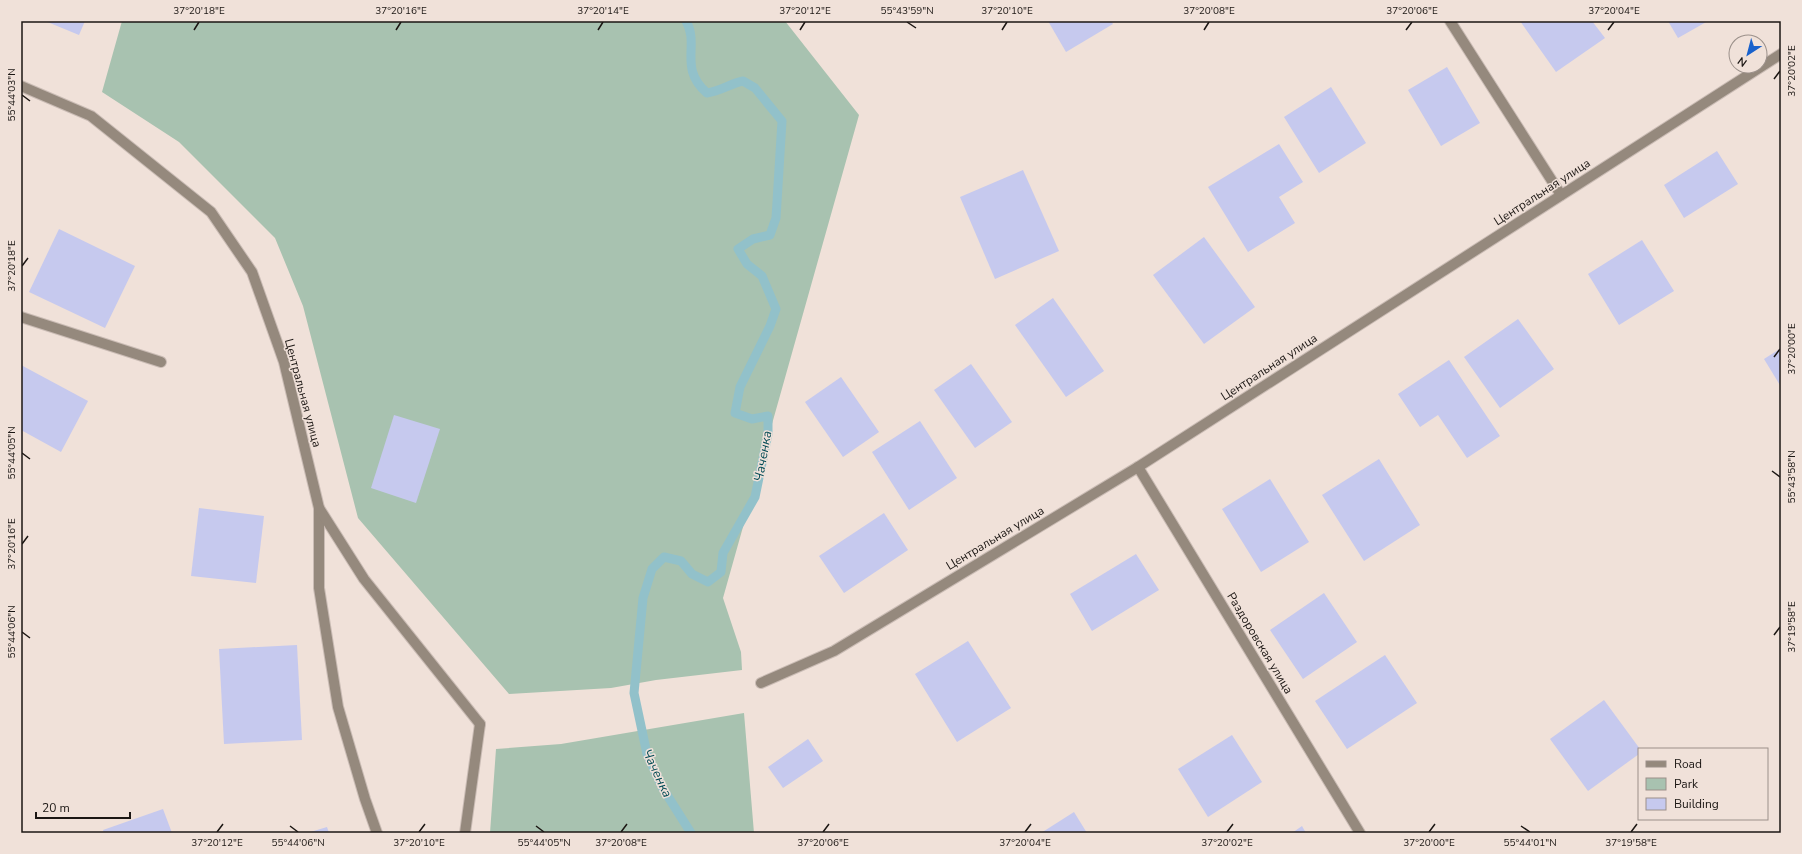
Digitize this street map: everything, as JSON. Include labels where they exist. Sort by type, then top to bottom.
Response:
[{"type":"street","points":[[1450,21],[1561,195]]},
{"type":"street","name":"Центральная улица","points":[[761,683],[834,651],[1138,467],[1781,54]]},
{"type":"street","name":"Центральная улица","points":[[21,86],[91,116],[211,212],[252,272],[284,362],[319,508],[364,579],[480,724],[465,833]]},
{"type":"street","points":[[21,317],[161,362]]},
{"type":"street","name":"Раздоровская улица","points":[[1138,467],[1360,833]]},
{"type":"street","points":[[319,508],[319,588],[338,708],[365,799],[377,833]]},
{"type":"green space","points":[[122,21],[785,21],[859,115],[723,598],[741,652],[742,670],[656,680],[611,688],[509,694],[358,518],[303,306],[275,238],[179,142],[102,92]]},
{"type":"green space","points":[[744,713],[754,833],[490,833],[496,749],[561,744]]},
{"type":"building","points":[[45,21],[85,21],[79,35]]},
{"type":"building","points":[[1048,21],[1111,21],[1113,24],[1066,52]]},
{"type":"building","points":[[1520,21],[1592,21],[1605,38],[1556,72]]},
{"type":"building","points":[[1668,21],[1708,21],[1678,38]]},
{"type":"building","points":[[1447,67],[1480,123],[1441,146],[1408,90]]},
{"type":"building","points":[[1331,87],[1366,143],[1319,173],[1284,117]]},
{"type":"building","points":[[1279,144],[1303,182],[1279,197],[1295,223],[1248,252],[1208,187]]},
{"type":"building","points":[[1717,151],[1738,184],[1684,218],[1664,185]]},
{"type":"building","points":[[1023,170],[1059,251],[995,279],[960,197]]},
{"type":"building","points":[[59,229],[135,266],[105,328],[29,292]]},
{"type":"building","points":[[1204,237],[1255,307],[1204,344],[1153,275]]},
{"type":"building","points":[[1642,240],[1674,291],[1619,325],[1588,274]]},
{"type":"building","points":[[1053,298],[1104,371],[1066,397],[1015,325]]},
{"type":"building","points":[[1518,319],[1554,369],[1500,408],[1464,357]]},
{"type":"building","points":[[1781,348],[1781,387],[1764,359]]},
{"type":"building","points":[[1449,360],[1500,436],[1467,458],[1438,415],[1420,427],[1398,394]]},
{"type":"building","points":[[971,364],[1012,422],[975,448],[934,390]]},
{"type":"building","points":[[21,365],[88,401],[61,452],[21,430]]},
{"type":"building","points":[[841,377],[879,432],[843,457],[805,402]]},
{"type":"building","points":[[394,415],[440,429],[416,503],[371,488]]},
{"type":"building","points":[[920,421],[957,478],[909,510],[872,452]]},
{"type":"building","points":[[1379,459],[1420,525],[1364,561],[1322,495]]},
{"type":"building","points":[[1270,479],[1309,542],[1261,572],[1222,509]]},
{"type":"building","points":[[199,508],[264,516],[256,583],[191,576]]},
{"type":"building","points":[[884,513],[908,550],[844,593],[819,556]]},
{"type":"building","points":[[1136,554],[1159,590],[1092,631],[1070,594]]},
{"type":"building","points":[[1324,593],[1357,642],[1303,679],[1270,630]]},
{"type":"building","points":[[968,641],[1011,708],[957,742],[915,674]]},
{"type":"building","points":[[297,645],[302,740],[224,744],[219,649]]},
{"type":"building","points":[[1385,655],[1417,703],[1347,749],[1315,701]]},
{"type":"building","points":[[1604,700],[1639,748],[1638,748],[1638,755],[1588,791],[1550,739]]},
{"type":"building","points":[[1232,735],[1262,782],[1208,817],[1178,769]]},
{"type":"building","points":[[808,739],[823,761],[783,788],[768,767]]},
{"type":"building","points":[[163,809],[172,833],[104,833],[103,830]]},
{"type":"building","points":[[1074,812],[1087,833],[1041,833]]},
{"type":"building","points":[[1302,826],[1306,833],[1292,833]]},
{"type":"building","points":[[327,827],[329,833],[307,833]]},
{"type":"waterway","name":"Чаченка","points":[[686,21],[690,30],[691,66],[693,75],[698,84],[707,93],[717,91],[743,81],[755,88],[782,121],[776,218],[770,235],[753,239],[738,249],[747,264],[762,276],[776,309],[770,326],[740,387],[735,413],[752,419],[768,416],[768,434],[755,497],[723,553],[721,572],[708,582],[692,574],[681,561],[664,557],[652,569],[643,598],[634,693],[647,754],[662,787],[691,833]]}]
